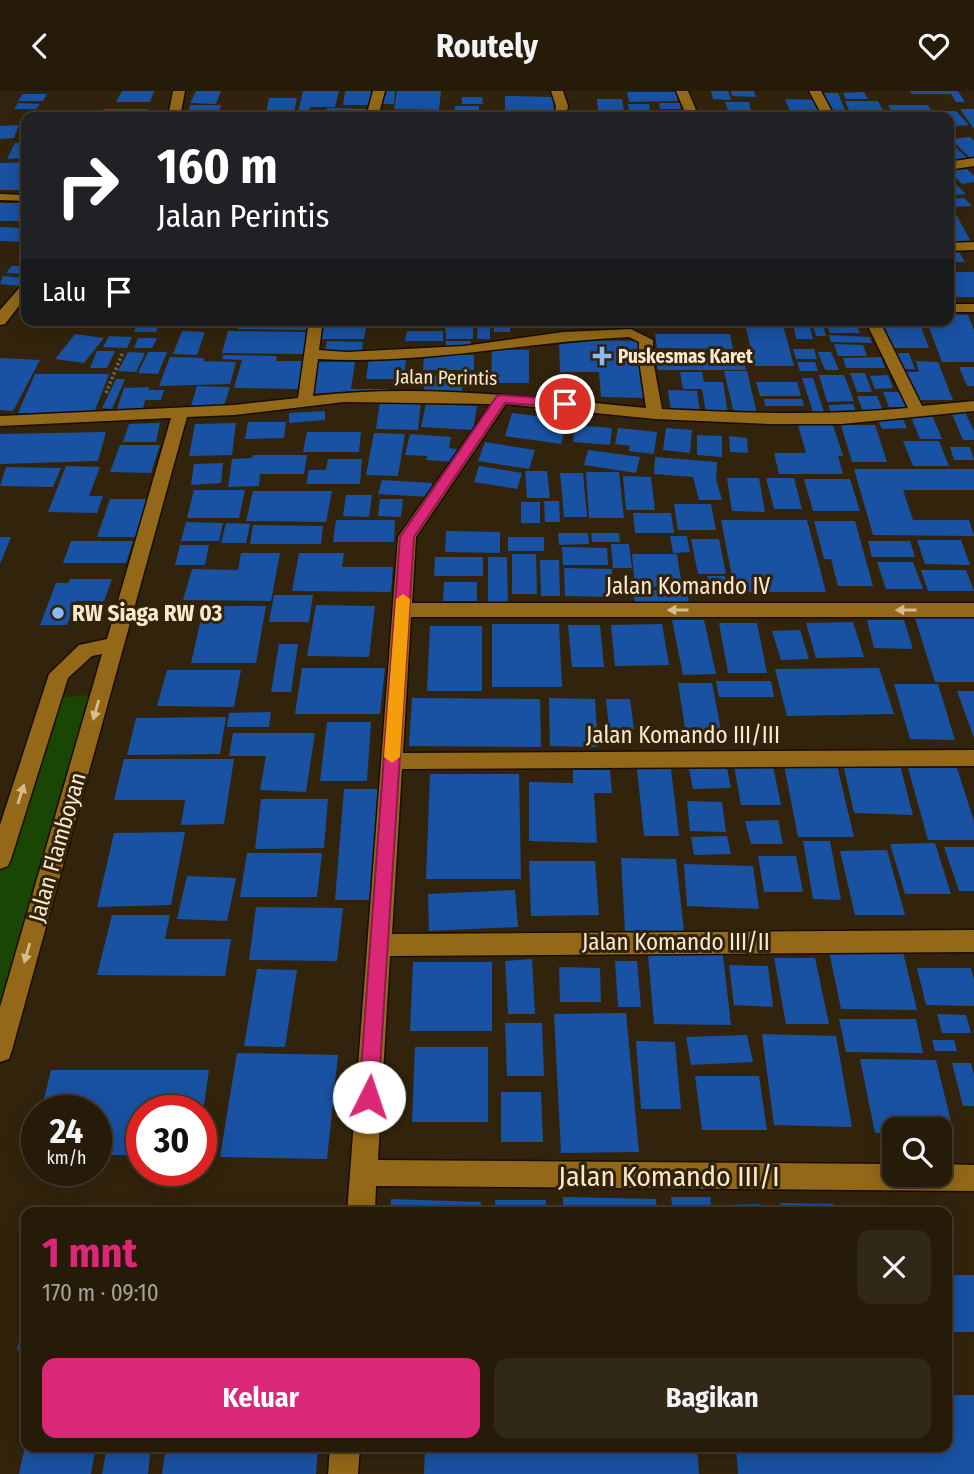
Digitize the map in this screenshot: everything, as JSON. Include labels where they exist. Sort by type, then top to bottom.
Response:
[{"type":"street","points":[[175,112],[179,91]]},
{"type":"street","points":[[373,112],[379,91]]},
{"type":"street","points":[[557,91],[562,106],[561,112]]},
{"type":"street","points":[[682,91],[691,112]]},
{"type":"street","points":[[815,91],[826,112]]},
{"type":"street","points":[[954,165],[974,162]]},
{"type":"street","points":[[954,247],[974,246]]},
{"type":"street","points":[[0,290],[21,290]]},
{"type":"street","points":[[0,321],[21,294]]},
{"type":"street","points":[[954,308],[974,308]]},
{"type":"street","points":[[305,401],[315,326]]},
{"type":"street","points":[[876,326],[917,411]]},
{"type":"street","points":[[310,354],[346,356],[464,350],[563,336],[631,333],[646,340],[646,361],[655,414]]},
{"type":"street","name":"Jalan Perintis","points":[[0,421],[234,410],[344,397],[502,399],[655,414],[842,419],[974,406]]},
{"type":"street","points":[[361,1207],[407,537],[502,399]]},
{"type":"street","name":"Jalan Flamboyan","points":[[0,1049],[180,413]]},
{"type":"street","name":"Jalan Komando IV","points":[[402,610],[974,610]]},
{"type":"street","points":[[0,859],[59,674],[86,650],[114,645]]},
{"type":"street","name":"Jalan Komando III/III","points":[[392,761],[974,758]]},
{"type":"street","name":"Jalan Komando III/II","points":[[379,945],[974,941]]},
{"type":"street","name":"Jalan Komando III/I","points":[[363,1173],[974,1178]]},
{"type":"street","points":[[343,1474],[345,1452]]},
{"type":"lane","points":[[0,197],[21,198]]},
{"type":"path","points":[[97,416],[123,352]]},
{"type":"green space","points":[[89,695],[99,698],[0,1050],[0,857],[53,698]]},
{"type":"building","points":[[122,91],[154,91],[150,102],[116,102]]},
{"type":"building","points":[[196,91],[221,91],[216,104],[190,103]]},
{"type":"building","points":[[303,91],[339,91],[335,107],[310,107],[309,112],[298,112]]},
{"type":"building","points":[[345,91],[371,91],[369,105],[343,105]]},
{"type":"building","points":[[380,91],[395,91],[394,104],[379,104]]},
{"type":"building","points":[[397,91],[441,91],[439,110],[394,109]]},
{"type":"building","points":[[711,91],[728,91],[731,100],[713,99]]},
{"type":"building","points":[[731,91],[754,91],[756,97],[732,96]]},
{"type":"building","points":[[910,91],[958,91],[965,102],[956,102],[951,94],[912,94]]},
{"type":"building","points":[[627,92],[676,92],[678,101],[629,102]]},
{"type":"building","points":[[864,92],[868,99],[846,99],[843,93]]},
{"type":"building","points":[[818,93],[838,93],[845,110],[825,110]]},
{"type":"building","points":[[23,94],[47,94],[43,101],[18,101]]},
{"type":"building","points":[[505,96],[553,97],[554,112],[505,112]]},
{"type":"building","points":[[462,97],[482,97],[483,104],[462,104]]},
{"type":"building","points":[[269,98],[297,98],[294,112],[266,112]]},
{"type":"building","points":[[597,99],[622,99],[624,110],[598,110]]},
{"type":"building","points":[[785,99],[817,100],[822,112],[790,112]]},
{"type":"building","points":[[845,101],[878,101],[883,110],[849,110]]},
{"type":"building","points":[[725,102],[749,102],[751,110],[728,110]]},
{"type":"building","points":[[18,103],[40,104],[36,109],[14,109]]},
{"type":"building","points":[[659,103],[680,103],[681,109],[660,109]]},
{"type":"building","points":[[628,104],[649,104],[650,111],[629,111]]},
{"type":"building","points":[[190,105],[221,105],[219,112],[188,112]]},
{"type":"building","points":[[888,105],[928,105],[932,112],[892,112]]},
{"type":"building","points":[[455,106],[479,106],[479,112],[454,112]]},
{"type":"building","points":[[327,108],[368,109],[367,112],[326,112]]},
{"type":"building","points":[[104,109],[148,109],[146,112],[102,112]]},
{"type":"building","points":[[960,109],[974,109],[974,129]]},
{"type":"building","points":[[956,111],[969,125],[954,126],[954,112],[943,112]]},
{"type":"building","points":[[19,125],[14,138],[0,139],[0,126]]},
{"type":"building","points":[[970,137],[974,141],[974,157],[969,157],[954,142],[954,139]]},
{"type":"building","points":[[21,142],[21,158],[7,159],[15,143]]},
{"type":"building","points":[[954,146],[968,159],[954,160]]},
{"type":"building","points":[[21,162],[21,190],[0,190],[0,163]]},
{"type":"building","points":[[967,169],[974,176],[974,182],[962,184],[954,176],[954,170]]},
{"type":"building","points":[[954,183],[966,194],[954,195]]},
{"type":"building","points":[[964,198],[972,206],[954,207],[954,199]]},
{"type":"building","points":[[0,203],[21,203],[21,221],[0,221]]},
{"type":"building","points":[[954,211],[973,245],[954,245]]},
{"type":"building","points":[[0,227],[21,228],[21,242],[0,241]]},
{"type":"building","points":[[954,252],[959,252],[965,262],[954,262]]},
{"type":"building","points":[[12,266],[21,266],[21,274],[6,273]]},
{"type":"building","points":[[954,272],[974,272],[974,297],[956,297]]},
{"type":"building","points":[[3,276],[21,278],[21,286],[0,284]]},
{"type":"building","points":[[954,314],[968,315],[974,330],[974,362],[942,362],[928,326],[954,326]]},
{"type":"building","points":[[136,326],[158,326],[156,332],[134,332]]},
{"type":"building","points":[[179,326],[234,326],[233,328]]},
{"type":"building","points":[[239,326],[309,326],[308,330],[238,329]]},
{"type":"building","points":[[322,326],[366,326],[364,339],[319,339]]},
{"type":"building","points":[[445,326],[473,326],[473,339],[446,339]]},
{"type":"building","points":[[478,326],[490,326],[490,339],[477,339]]},
{"type":"building","points":[[494,326],[510,326],[510,332],[494,332]]},
{"type":"building","points":[[745,326],[783,326],[794,366],[755,366]]},
{"type":"building","points":[[794,326],[810,326],[813,339],[796,339]]},
{"type":"building","points":[[813,326],[823,326],[826,336],[816,336]]},
{"type":"building","points":[[827,326],[857,326],[860,333],[830,333]]},
{"type":"building","points":[[883,326],[921,326],[929,348],[890,348]]},
{"type":"building","points":[[182,331],[205,332],[197,355],[173,354]]},
{"type":"building","points":[[228,331],[308,332],[304,354],[222,353]]},
{"type":"building","points":[[407,331],[443,331],[443,341],[405,341]]},
{"type":"building","points":[[75,334],[104,338],[84,363],[55,359]]},
{"type":"building","points":[[655,334],[730,334],[733,349],[657,348]]},
{"type":"building","points":[[829,335],[870,337],[872,343],[831,342]]},
{"type":"building","points":[[109,336],[132,337],[127,348],[103,347]]},
{"type":"building","points":[[138,338],[157,338],[152,348],[134,348]]},
{"type":"building","name":"Puskesmas Karet","points":[[559,340],[642,341],[648,398],[601,397],[599,372],[560,372]]},
{"type":"building","points":[[327,341],[363,342],[362,352],[325,352]]},
{"type":"building","points":[[446,341],[471,341],[471,348],[446,347]]},
{"type":"building","points":[[834,344],[863,345],[867,356],[838,356]]},
{"type":"building","points":[[492,349],[529,350],[529,383],[491,383]]},
{"type":"building","points":[[793,349],[814,349],[817,359],[796,359]]},
{"type":"building","points":[[97,351],[115,351],[107,368],[90,368]]},
{"type":"building","points":[[128,352],[145,353],[136,372],[118,371]]},
{"type":"building","points":[[148,352],[167,352],[158,374],[138,373]]},
{"type":"building","points":[[818,352],[831,352],[839,370],[825,370]]},
{"type":"building","points":[[741,353],[746,370],[658,370],[655,354]]},
{"type":"building","points":[[891,353],[909,353],[915,369],[897,369]]},
{"type":"building","points":[[223,355],[277,356],[276,361],[305,361],[299,389],[234,388],[242,360],[222,359]]},
{"type":"building","points":[[424,355],[474,355],[474,370],[423,370]]},
{"type":"building","points":[[170,357],[236,362],[230,384],[159,386]]},
{"type":"building","points":[[881,357],[885,368],[846,368],[843,358]]},
{"type":"building","points":[[0,358],[40,360],[13,411],[0,410]]},
{"type":"building","points":[[369,358],[406,359],[404,379],[366,379]]},
{"type":"building","points":[[916,361],[938,362],[953,400],[915,400],[906,372],[919,372]]},
{"type":"building","points":[[316,362],[355,362],[351,389],[388,389],[388,395],[310,393]]},
{"type":"building","points":[[797,362],[815,362],[818,371],[800,371]]},
{"type":"building","points":[[959,367],[974,367],[974,386],[967,386]]},
{"type":"building","points":[[724,371],[747,371],[757,414],[734,414]]},
{"type":"building","points":[[680,372],[702,372],[704,382],[723,382],[728,414],[706,413],[702,389],[683,389]]},
{"type":"building","points":[[850,373],[865,373],[872,392],[857,392]]},
{"type":"building","points":[[35,374],[109,374],[94,413],[18,413]]},
{"type":"building","points":[[819,375],[844,375],[854,401],[827,402]]},
{"type":"building","points":[[888,375],[893,388],[875,389],[870,376]]},
{"type":"building","points":[[425,376],[462,376],[462,392],[424,392]]},
{"type":"building","points":[[802,378],[813,378],[824,412],[813,412]]},
{"type":"building","points":[[116,379],[125,379],[112,409],[102,408]]},
{"type":"building","points":[[756,382],[797,382],[801,396],[760,396]]},
{"type":"building","points":[[197,386],[230,387],[224,406],[191,406]]},
{"type":"building","points":[[149,387],[148,390],[164,390],[161,400],[145,400],[143,409],[117,409],[124,388]]},
{"type":"building","points":[[668,390],[697,391],[700,412],[671,412]]},
{"type":"building","points":[[883,392],[902,392],[908,407],[889,407]]},
{"type":"building","points":[[857,396],[877,396],[883,411],[863,411]]},
{"type":"building","points":[[764,399],[802,399],[804,406],[765,406]]},
{"type":"building","points":[[380,401],[421,402],[418,430],[376,429]]},
{"type":"building","points":[[426,404],[477,406],[473,430],[421,427]]},
{"type":"building","points":[[853,404],[857,414],[832,414],[828,405]]},
{"type":"building","points":[[325,411],[325,420],[289,423],[289,413]]},
{"type":"building","points":[[951,412],[965,412],[974,431],[974,440],[963,440]]},
{"type":"building","points":[[512,413],[567,420],[561,444],[505,436]]},
{"type":"building","points":[[911,417],[933,417],[942,439],[920,439]]},
{"type":"building","points":[[903,419],[907,428],[882,429],[878,420]]},
{"type":"building","points":[[248,422],[286,422],[284,438],[245,439]]},
{"type":"building","points":[[160,423],[156,442],[123,442],[129,424]]},
{"type":"building","points":[[236,423],[232,455],[189,456],[195,424]]},
{"type":"building","points":[[575,425],[612,428],[610,445],[573,442]]},
{"type":"building","points":[[798,425],[833,425],[843,456],[838,456],[843,474],[779,474],[774,453],[806,453]]},
{"type":"building","points":[[841,425],[875,425],[887,462],[852,462]]},
{"type":"building","points":[[618,428],[657,432],[654,454],[629,451],[630,446],[615,444]]},
{"type":"building","points":[[666,428],[692,430],[690,453],[663,450]]},
{"type":"building","points":[[106,432],[98,461],[0,464],[0,434]]},
{"type":"building","points":[[307,432],[361,432],[359,452],[303,452]]},
{"type":"building","points":[[374,433],[405,434],[398,476],[366,475]]},
{"type":"building","points":[[410,434],[451,437],[449,448],[457,449],[455,462],[405,455]]},
{"type":"building","points":[[697,435],[722,436],[722,457],[697,455]]},
{"type":"building","points":[[729,436],[747,438],[748,453],[730,452]]},
{"type":"building","points":[[903,441],[939,441],[949,466],[913,466]]},
{"type":"building","points":[[485,442],[535,450],[529,469],[478,461]]},
{"type":"building","points":[[120,445],[160,445],[151,473],[110,472]]},
{"type":"building","points":[[950,447],[970,447],[974,460],[954,460]]},
{"type":"building","points":[[588,450],[640,457],[636,473],[584,465]]},
{"type":"building","points":[[253,455],[307,455],[304,474],[260,474],[259,486],[228,487],[232,459],[252,458]]},
{"type":"building","points":[[655,457],[717,462],[716,479],[722,500],[699,500],[693,477],[654,474]]},
{"type":"building","points":[[328,459],[362,459],[360,484],[306,484],[309,470],[326,470]]},
{"type":"building","points":[[223,463],[221,483],[191,485],[194,464]]},
{"type":"building","points":[[66,466],[100,467],[89,496],[103,496],[97,513],[48,512]]},
{"type":"building","points":[[479,466],[522,473],[517,489],[474,482]]},
{"type":"building","points":[[6,467],[61,468],[53,487],[0,486]]},
{"type":"building","points":[[854,469],[974,469],[974,490],[903,490],[913,520],[969,520],[974,536],[873,535]]},
{"type":"building","points":[[525,471],[547,471],[550,498],[527,498]]},
{"type":"building","points":[[586,472],[619,472],[624,518],[589,518]]},
{"type":"building","points":[[560,473],[583,473],[587,517],[564,517]]},
{"type":"building","points":[[623,476],[651,477],[655,510],[626,510]]},
{"type":"building","points":[[727,478],[759,478],[765,512],[732,511]]},
{"type":"building","points":[[766,478],[794,478],[802,509],[774,509]]},
{"type":"building","points":[[804,479],[850,479],[860,511],[813,511]]},
{"type":"building","points":[[382,480],[432,483],[430,497],[378,494]]},
{"type":"building","points":[[194,490],[245,490],[239,518],[187,518]]},
{"type":"building","points":[[253,491],[332,491],[326,522],[246,521]]},
{"type":"building","points":[[346,495],[372,495],[369,517],[343,516]]},
{"type":"building","points":[[110,499],[147,499],[136,537],[97,537]]},
{"type":"building","points":[[380,499],[403,499],[401,517],[378,516]]},
{"type":"building","points":[[544,501],[559,501],[560,522],[545,522]]},
{"type":"building","points":[[521,502],[540,502],[540,523],[521,523]]},
{"type":"building","points":[[674,504],[711,504],[716,530],[678,530]]},
{"type":"building","points":[[633,513],[671,513],[674,533],[635,533]]},
{"type":"building","points":[[336,520],[395,520],[394,542],[333,542]]},
{"type":"building","points":[[721,520],[807,520],[826,592],[735,592]]},
{"type":"building","points":[[814,521],[855,521],[873,586],[838,586],[831,559],[824,559]]},
{"type":"building","points":[[186,522],[223,523],[219,541],[181,541]]},
{"type":"building","points":[[226,523],[250,524],[246,543],[221,543]]},
{"type":"building","points":[[253,525],[323,526],[321,544],[250,544]]},
{"type":"building","points":[[446,531],[500,532],[500,553],[445,552]]},
{"type":"building","points":[[558,533],[588,533],[589,544],[559,545]]},
{"type":"building","points":[[591,533],[619,533],[620,542],[592,542]]},
{"type":"building","points":[[670,536],[687,536],[690,552],[673,553]]},
{"type":"building","points":[[0,537],[11,537],[0,564]]},
{"type":"building","points":[[508,537],[544,537],[544,551],[508,551]]},
{"type":"building","points":[[691,539],[719,539],[726,574],[698,574]]},
{"type":"building","points":[[917,540],[961,540],[970,565],[925,564]]},
{"type":"building","points":[[71,541],[133,541],[126,563],[63,563]]},
{"type":"building","points":[[868,541],[910,541],[915,557],[872,557]]},
{"type":"building","points":[[611,544],[629,544],[632,568],[613,568]]},
{"type":"building","points":[[180,545],[209,545],[205,565],[175,565]]},
{"type":"building","points":[[562,547],[607,548],[608,565],[563,565]]},
{"type":"building","points":[[241,553],[280,553],[271,601],[183,600],[192,569],[238,570]]},
{"type":"building","points":[[299,553],[344,553],[342,567],[393,567],[391,592],[292,591]]},
{"type":"building","points":[[512,554],[536,554],[537,594],[512,594]]},
{"type":"building","points":[[632,554],[677,554],[682,587],[635,587]]},
{"type":"building","points":[[435,557],[483,557],[483,576],[434,576]]},
{"type":"building","points":[[488,557],[507,557],[508,606],[488,606]]},
{"type":"building","points":[[540,560],[559,560],[560,596],[541,596]]},
{"type":"building","points":[[877,562],[913,562],[923,589],[886,589]]},
{"type":"building","points":[[564,568],[612,569],[613,597],[565,596]]},
{"type":"building","points":[[921,570],[966,570],[974,591],[928,591]]},
{"type":"building","points":[[707,576],[725,576],[728,589],[709,589]]},
{"type":"building","name":"RW Siaga RW 03","points":[[70,579],[112,579],[104,601],[76,601],[67,625],[40,625],[56,583],[68,583]]},
{"type":"building","points":[[444,582],[477,582],[477,601],[443,601]]},
{"type":"building","points":[[633,590],[687,590],[689,603],[635,603]]},
{"type":"building","points":[[274,595],[313,595],[309,622],[269,622]]},
{"type":"building","points":[[316,605],[375,606],[369,657],[307,656]]},
{"type":"building","points":[[204,606],[266,606],[256,663],[191,663]]},
{"type":"building","points":[[915,618],[974,618],[974,682],[935,682]]},
{"type":"building","points":[[672,620],[704,620],[716,674],[683,675]]},
{"type":"building","points":[[867,620],[904,620],[913,649],[874,648]]},
{"type":"building","points":[[853,622],[864,657],[816,658],[806,623]]},
{"type":"building","points":[[719,623],[757,623],[767,673],[728,673]]},
{"type":"building","points":[[492,624],[559,624],[562,687],[492,687]]},
{"type":"building","points":[[662,624],[669,665],[615,666],[611,625]]},
{"type":"building","points":[[568,625],[600,625],[604,667],[572,667]]},
{"type":"building","points":[[430,626],[482,626],[482,691],[427,691]]},
{"type":"building","points":[[800,630],[809,659],[781,660],[772,631]]},
{"type":"building","points":[[279,644],[298,644],[291,692],[271,692]]},
{"type":"building","points":[[302,668],[385,668],[380,714],[295,714]]},
{"type":"building","points":[[879,668],[894,714],[787,716],[775,669]]},
{"type":"building","points":[[167,670],[241,670],[234,707],[157,706]]},
{"type":"building","points":[[716,681],[771,681],[774,697],[719,697]]},
{"type":"building","points":[[678,683],[712,683],[722,735],[686,735]]},
{"type":"building","points":[[894,684],[938,684],[955,740],[910,739]]},
{"type":"building","points":[[957,691],[974,691],[974,738]]},
{"type":"building","points":[[412,698],[540,699],[541,747],[409,746]]},
{"type":"building","points":[[549,698],[595,699],[598,747],[550,746]]},
{"type":"building","points":[[606,699],[630,699],[634,729],[609,729]]},
{"type":"building","points":[[271,712],[269,727],[227,727],[229,713]]},
{"type":"building","points":[[226,717],[220,754],[127,755],[136,718]]},
{"type":"building","points":[[327,722],[371,722],[367,781],[320,781]]},
{"type":"building","points":[[233,733],[315,733],[306,792],[260,790],[266,756],[229,756]]},
{"type":"building","points":[[124,759],[234,759],[224,824],[181,825],[185,800],[114,800]]},
{"type":"building","points":[[726,763],[731,788],[693,789],[688,764]]},
{"type":"building","points":[[843,764],[900,765],[913,815],[854,813]]},
{"type":"building","points":[[784,765],[837,765],[854,837],[798,837]]},
{"type":"building","points":[[734,766],[773,766],[781,805],[741,805]]},
{"type":"building","points":[[908,768],[957,768],[974,821],[974,840],[928,840]]},
{"type":"building","points":[[637,769],[671,769],[679,836],[644,836]]},
{"type":"building","points":[[573,770],[610,770],[612,793],[594,793],[597,843],[529,841],[529,782],[573,783]]},
{"type":"building","points":[[430,774],[519,774],[521,879],[426,879]]},
{"type":"building","points":[[344,789],[379,789],[374,900],[335,900]]},
{"type":"building","points":[[261,799],[328,799],[324,848],[255,849]]},
{"type":"building","points":[[687,801],[722,802],[726,832],[690,831]]},
{"type":"building","points":[[778,820],[783,844],[751,844],[745,821]]},
{"type":"building","points":[[185,832],[171,905],[97,907],[114,833]]},
{"type":"building","points":[[727,836],[731,854],[694,855],[691,837]]},
{"type":"building","points":[[803,841],[830,841],[841,900],[813,899]]},
{"type":"building","points":[[935,843],[951,894],[905,894],[890,844]]},
{"type":"building","points":[[944,847],[974,847],[974,891],[959,891]]},
{"type":"building","points":[[887,850],[905,915],[855,915],[840,851]]},
{"type":"building","points":[[247,853],[322,853],[317,897],[240,897]]},
{"type":"building","points":[[758,856],[796,856],[803,892],[764,892]]},
{"type":"building","points":[[621,858],[676,859],[684,932],[625,931]]},
{"type":"building","points":[[529,861],[595,861],[599,915],[531,916]]},
{"type":"building","points":[[684,864],[753,866],[759,909],[687,906]]},
{"type":"building","points":[[187,876],[236,878],[227,921],[177,919]]},
{"type":"building","points":[[515,890],[518,927],[429,931],[428,894]]},
{"type":"building","points":[[256,907],[343,908],[337,961],[249,960]]},
{"type":"building","points":[[112,915],[170,915],[165,939],[231,939],[225,976],[97,975]]},
{"type":"building","points":[[829,951],[903,952],[917,1010],[841,1009]]},
{"type":"building","points":[[648,954],[723,955],[731,1025],[654,1024]]},
{"type":"building","points":[[774,958],[815,958],[829,1024],[786,1024]]},
{"type":"building","points":[[532,959],[535,1014],[508,1014],[505,961]]},
{"type":"building","points":[[615,961],[637,961],[641,1007],[618,1007]]},
{"type":"building","points":[[413,962],[492,962],[492,1031],[410,1031]]},
{"type":"building","points":[[729,965],[768,966],[773,1007],[734,1005]]},
{"type":"building","points":[[559,967],[600,968],[601,1002],[560,1002]]},
{"type":"building","points":[[917,968],[971,968],[974,1006],[926,1005]]},
{"type":"building","points":[[257,969],[297,970],[285,1047],[244,1046]]},
{"type":"building","points":[[626,1013],[639,1152],[561,1153],[554,1014]]},
{"type":"building","points":[[937,1014],[966,1015],[971,1033],[942,1033]]},
{"type":"building","points":[[839,1019],[916,1019],[923,1053],[846,1052]]},
{"type":"building","points":[[505,1023],[542,1023],[544,1076],[507,1076]]},
{"type":"building","points":[[762,1034],[836,1036],[852,1127],[774,1125]]},
{"type":"building","points":[[747,1035],[753,1062],[691,1065],[686,1037]]},
{"type":"building","points":[[932,1040],[954,1040],[957,1051],[935,1051]]},
{"type":"building","points":[[636,1041],[675,1042],[681,1109],[641,1109]]},
{"type":"building","points":[[415,1047],[488,1047],[488,1122],[412,1122]]},
{"type":"building","points":[[237,1053],[338,1055],[327,1159],[220,1157]]},
{"type":"building","points":[[860,1059],[936,1060],[950,1117],[882,1117],[882,1133],[875,1133]]},
{"type":"building","points":[[952,1063],[971,1063],[974,1075],[974,1106],[963,1106]]},
{"type":"building","points":[[51,1070],[209,1070],[205,1095],[126,1095],[126,1155],[112,1155],[112,1095],[45,1095]]},
{"type":"building","points":[[695,1076],[759,1076],[767,1130],[702,1130]]},
{"type":"building","points":[[501,1092],[541,1092],[543,1142],[501,1142]]},
{"type":"building","points":[[563,1197],[656,1199],[657,1207],[563,1207]]},
{"type":"building","points":[[671,1197],[710,1197],[711,1207],[672,1207]]},
{"type":"building","points":[[391,1199],[481,1202],[481,1207],[390,1207]]},
{"type":"building","points":[[495,1200],[546,1200],[546,1207],[495,1207]]},
{"type":"building","points":[[780,1203],[834,1204],[834,1207],[781,1207]]},
{"type":"building","points":[[760,1204],[760,1207],[722,1207]]},
{"type":"building","points":[[952,1275],[974,1275],[974,1332],[952,1332]]},
{"type":"building","points":[[21,1332],[21,1350],[17,1350]]},
{"type":"building","points":[[952,1395],[974,1395],[974,1474],[738,1474],[736,1452],[952,1452]]},
{"type":"building","points":[[24,1452],[95,1452],[91,1474],[19,1474]]},
{"type":"building","points":[[106,1452],[150,1452],[148,1474],[102,1474]]},
{"type":"building","points":[[165,1452],[318,1452],[316,1474],[162,1474]]},
{"type":"building","points":[[425,1452],[697,1452],[699,1474],[424,1474]]},
{"type":"slow traffic","points":[[392,757],[403,599]]},
{"type":"place","name":"Puskesmas Karet","points":[[602,356]]},
{"type":"place","name":"RW Siaga RW 03","points":[[58,613]]},
{"type":"route","points":[[369,1097],[407,537],[502,399],[565,404]]}]
